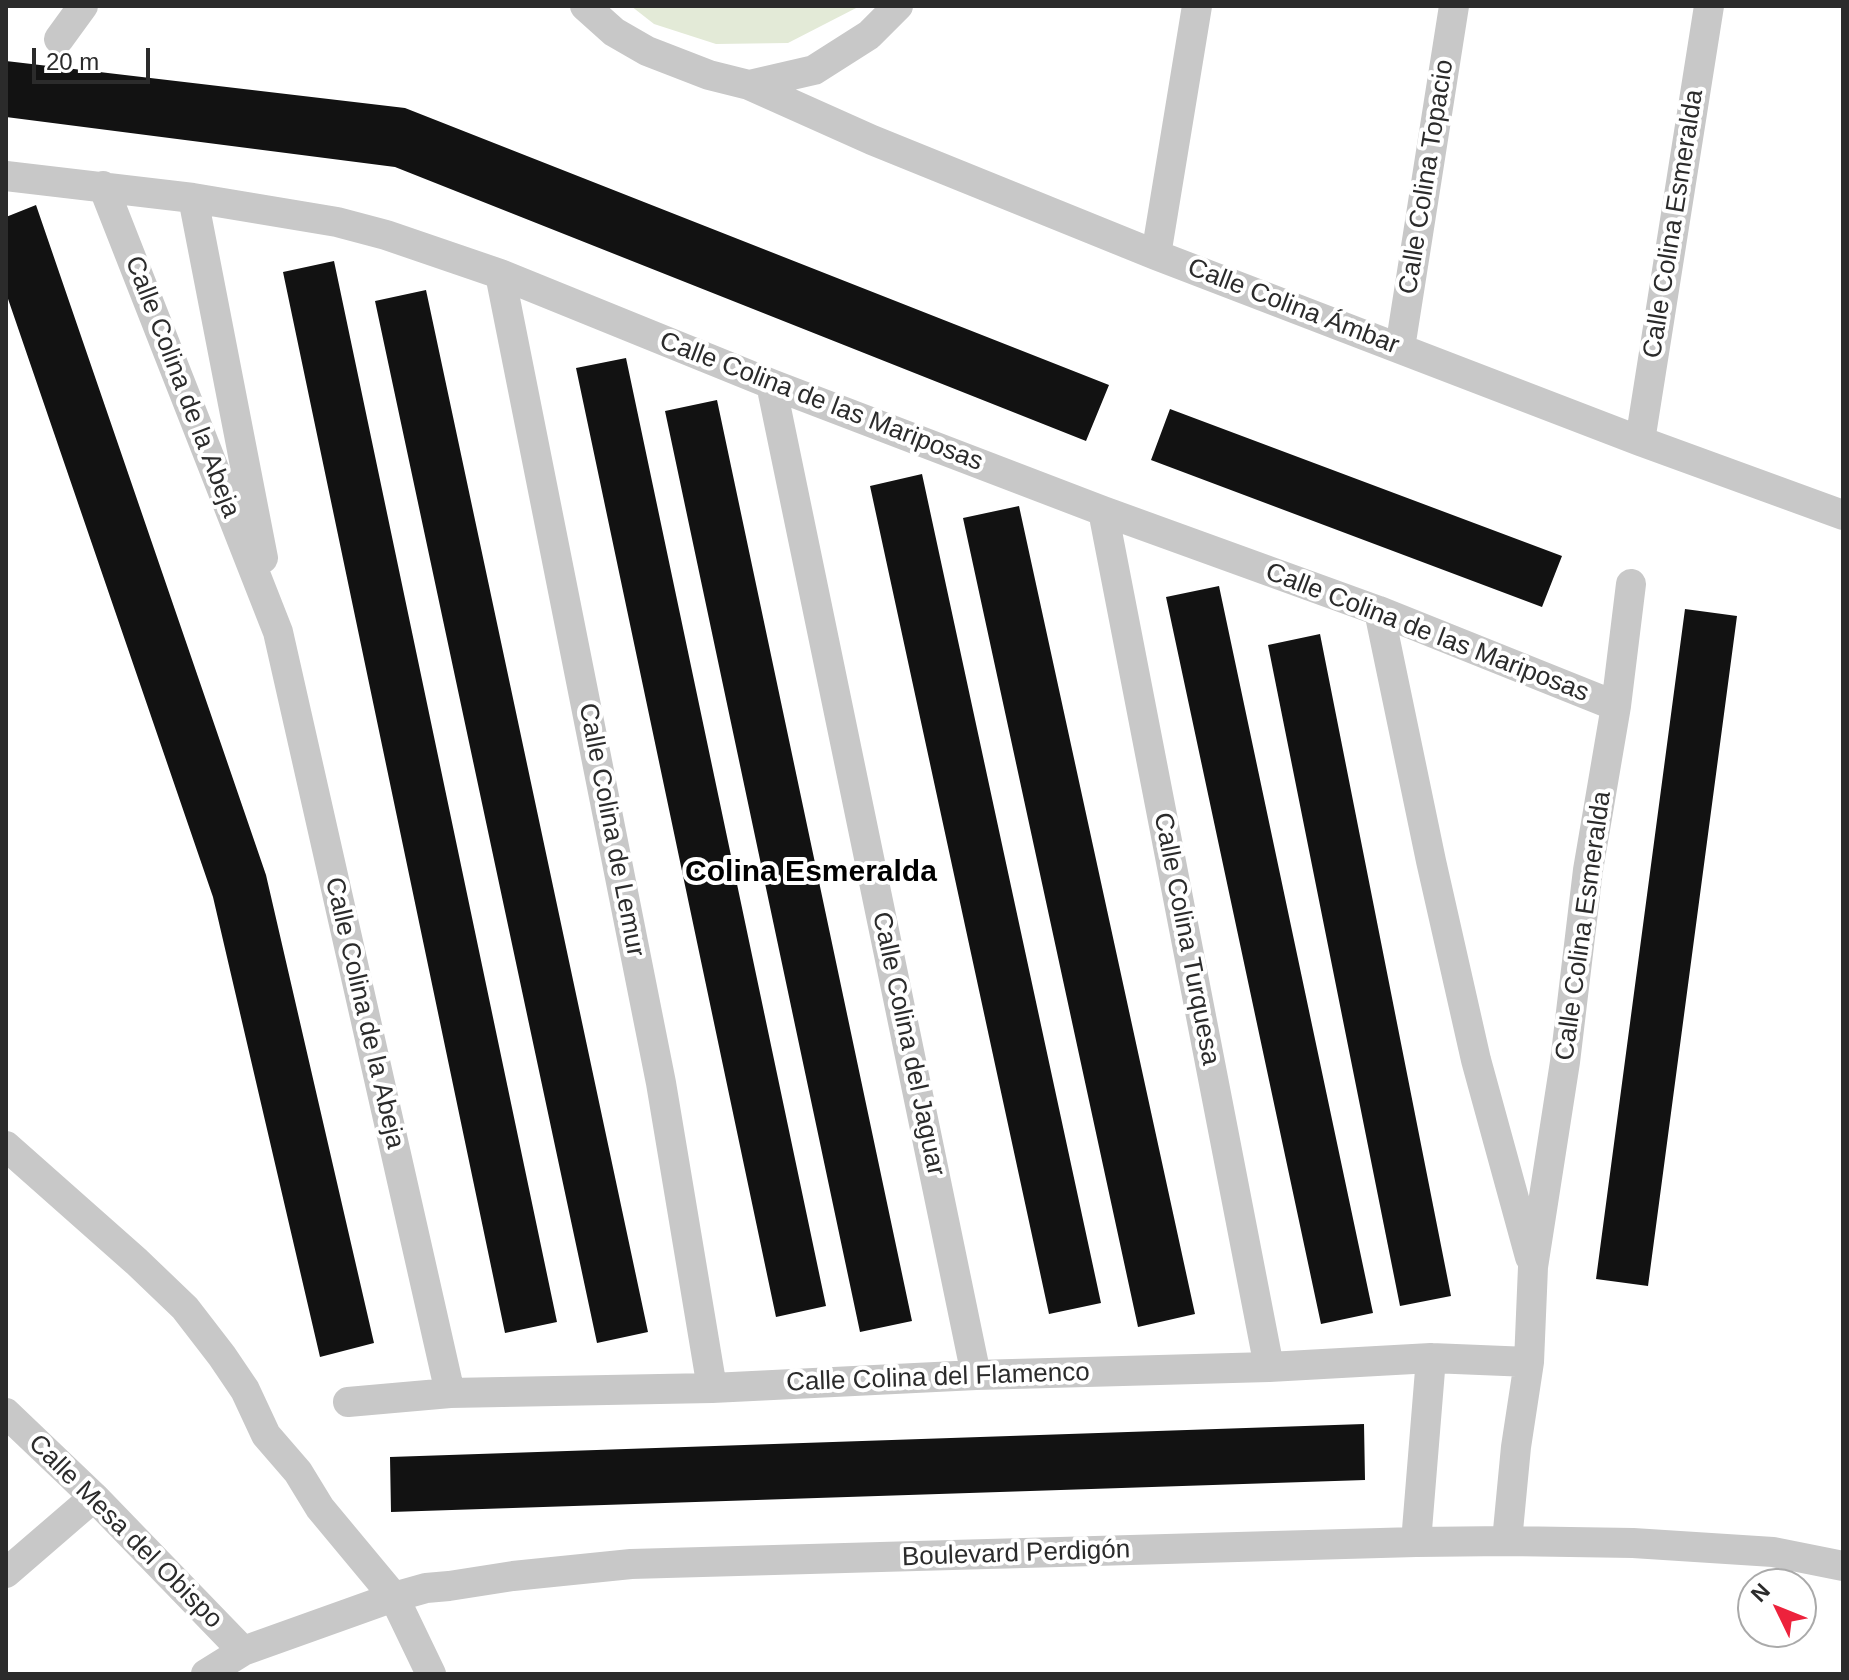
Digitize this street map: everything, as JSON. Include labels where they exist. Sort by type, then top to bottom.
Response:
[{"type":"street","points":[[59,39],[83,6]]},
{"type":"street","points":[[749,85],[814,70],[869,35],[898,6]]},
{"type":"street","points":[[1156,255],[1197,6]]},
{"type":"street","name":"Calle Colina Topacio","points":[[1400,348],[1454,6]]},
{"type":"street","name":"Calle Colina Esmeralda","points":[[1640,441],[1709,6]]},
{"type":"street","name":"Calle Colina Ámbar","points":[[579,7],[647,51],[709,75],[749,85],[872,140],[1156,255],[1640,441],[1843,515]]},
{"type":"street","name":"Calle Colina de las Mariposas","points":[[6,176],[193,198],[349,225],[386,235],[500,274],[771,384],[1103,511],[1379,611],[1616,706]]},
{"type":"street","name":"Calle Colina de la Abeja","points":[[103,186],[278,632]]},
{"type":"street","name":"Calle Colina de la Abeja","points":[[193,198],[278,632],[450,1393]]},
{"type":"street","name":"Calle Colina de Lemur","points":[[500,274],[661,1083],[712,1388]]},
{"type":"street","name":"Calle Colina del Jaguar","points":[[771,384],[976,1375]]},
{"type":"street","name":"Calle Colina Turquesa","points":[[1103,511],[1269,1367]]},
{"type":"street","name":"Calle Colina Esmeralda","points":[[1507,1541],[1516,1447],[1529,1362],[1533,1267],[1565,1062],[1588,870],[1616,706],[1631,584]]},
{"type":"street","name":"Calle Colina Esmeralda","points":[[1379,611],[1476,1060],[1533,1267]]},
{"type":"street","points":[[6,1146],[185,1308],[245,1390],[266,1435],[298,1472],[320,1508],[394,1597],[431,1674]]},
{"type":"street","points":[[1416,1542],[1431,1358]]},
{"type":"street","name":"Calle Colina del Flamenco","points":[[348,1402],[450,1393],[712,1388],[1431,1358],[1529,1362]]},
{"type":"street","name":"Calle Mesa del Obispo","points":[[6,1413],[94,1497],[243,1651]]},
{"type":"street","points":[[6,1573],[94,1497]]},
{"type":"street","name":"Boulevard Perdigón","points":[[206,1674],[243,1651],[426,1588],[631,1564],[1507,1541],[1633,1543],[1773,1552],[1843,1566]]},
{"type":"green space","points":[[631,6],[860,6],[788,43],[716,44],[654,24]]},
{"type":"building","points":[[6,61],[405,108],[1109,385],[1086,441],[395,167],[6,117]]},
{"type":"building","points":[[36,205],[266,875],[374,1343],[320,1357],[213,897],[6,293],[6,217]]},
{"type":"building","points":[[334,261],[557,1322],[505,1333],[283,272]]},
{"type":"building","points":[[426,290],[648,1332],[597,1343],[375,301]]},
{"type":"building","points":[[626,358],[826,1306],[776,1317],[576,368]]},
{"type":"building","points":[[717,400],[912,1321],[860,1332],[665,411]]},
{"type":"building","points":[[1170,409],[1562,556],[1542,607],[1151,460]]},
{"type":"building","points":[[922,474],[1101,1303],[1049,1314],[870,486]]},
{"type":"building","points":[[1019,506],[1195,1314],[1138,1327],[963,518]]},
{"type":"building","points":[[1219,586],[1373,1313],[1321,1324],[1166,597]]},
{"type":"building","points":[[1685,609],[1737,616],[1648,1286],[1596,1279]]},
{"type":"building","points":[[1320,634],[1451,1296],[1400,1306],[1268,645]]},
{"type":"building","points":[[1364,1424],[1365,1480],[391,1512],[390,1457]]},
{"type":"district","name":"Colina Esmeralda","points":[[811,873]]}]
